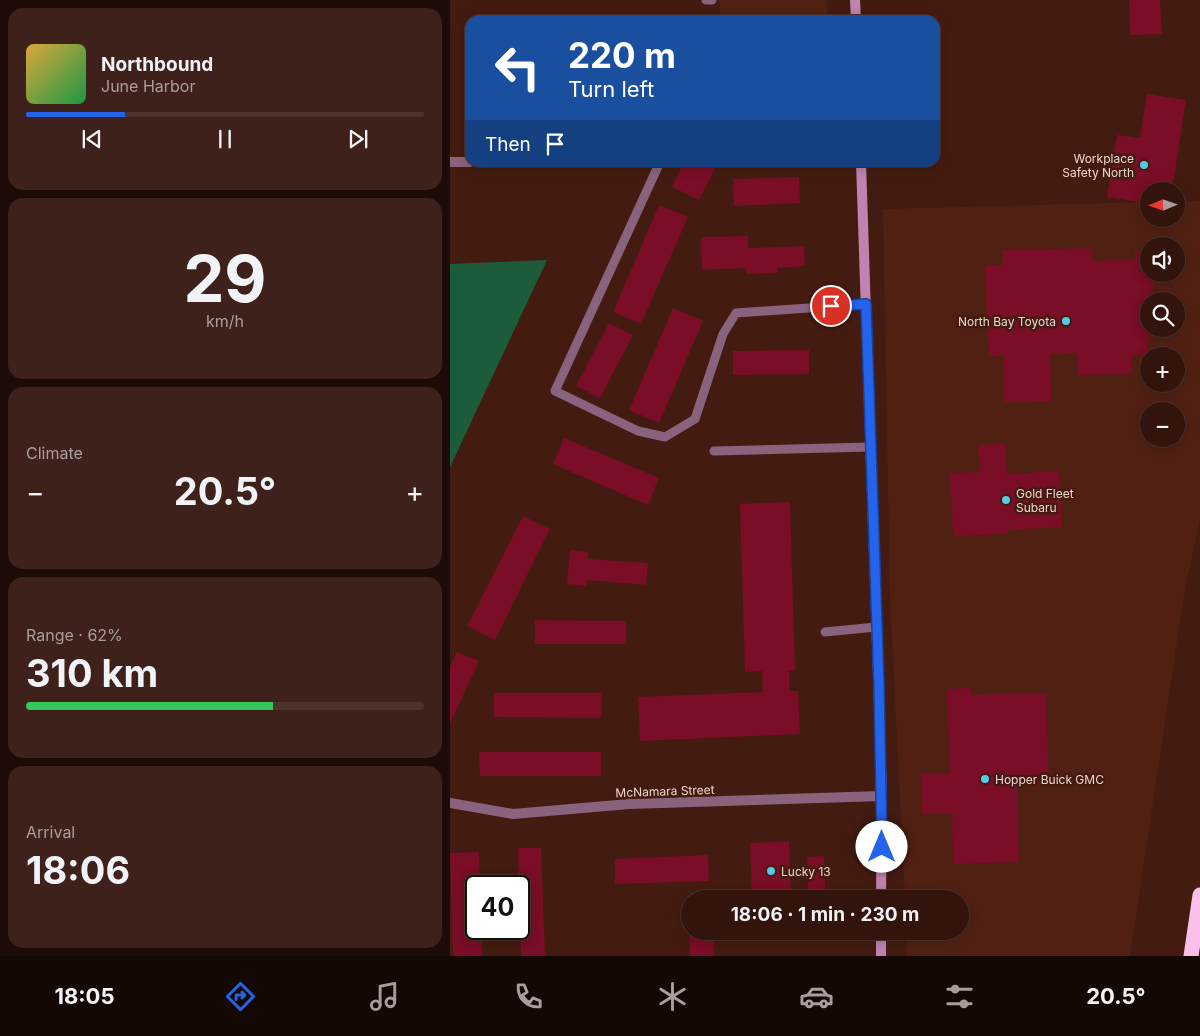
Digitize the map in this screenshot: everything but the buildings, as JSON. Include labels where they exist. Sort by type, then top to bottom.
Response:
[{"type":"highway","points":[[1190,956],[1200,896]]},
{"type":"street","points":[[855,0],[856,15]]},
{"type":"street","points":[[450,162],[465,162]]},
{"type":"street","points":[[861,167],[882,796],[881,890]]},
{"type":"street","name":"McNamara Street","points":[[450,804],[513,814],[629,804],[882,796]]},
{"type":"street","points":[[881,940],[881,956]]},
{"type":"lane","points":[[706,0],[712,0]]},
{"type":"lane","points":[[658,167],[555,391],[638,432],[665,437],[695,419],[723,334],[736,313],[866,304]]},
{"type":"lane","points":[[714,451],[869,447]]},
{"type":"lane","points":[[825,632],[876,627]]},
{"type":"shaded area","points":[[719,0],[827,0],[828,15],[720,15]]},
{"type":"shaded area","points":[[1185,201],[1200,201],[1200,520],[1185,588],[1130,956],[907,956],[906,940],[969,940],[969,890],[905,890],[890,598],[883,209],[1140,202],[1140,228],[1185,228]]},
{"type":"green space","points":[[547,260],[450,467],[450,264]]},
{"type":"place","name":"Workplace Safety North","points":[[1144,165]]},
{"type":"place","name":"North Bay Toyota","points":[[1066,321]]},
{"type":"place","name":"Gold Fleet Subaru","points":[[1006,500]]},
{"type":"place","name":"Hopper Buick GMC","points":[[985,779]]},
{"type":"place","name":"Lucky 13","points":[[771,871]]},
{"type":"route","points":[[831,306],[866,304],[868,411],[879,686],[882,847]]}]
